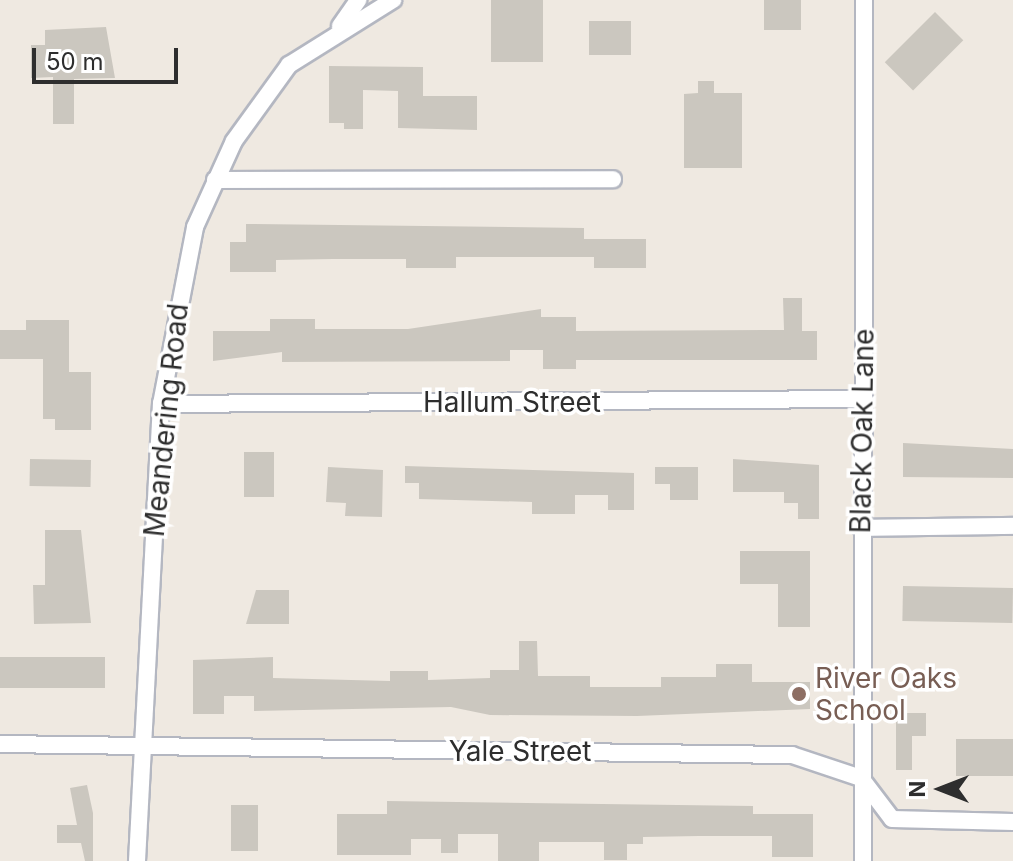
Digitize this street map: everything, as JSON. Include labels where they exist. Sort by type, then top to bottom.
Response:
[{"type":"street","name":"Meandering Road","points":[[336,31],[358,0]]},
{"type":"street","name":"Meandering Road","points":[[137,861],[161,404],[175,307],[215,180],[262,97],[289,65],[336,31],[393,0]]},
{"type":"street","name":"Black Oak Lane","points":[[863,861],[864,0]]},
{"type":"street","points":[[215,180],[613,179]]},
{"type":"street","name":"Hallum Street","points":[[161,404],[862,399]]},
{"type":"street","points":[[861,528],[1013,526]]},
{"type":"street","name":"Yale Street","points":[[0,744],[755,753],[838,765],[861,778]]},
{"type":"street","points":[[861,778],[892,819],[1013,822]]},
{"type":"building","points":[[491,0],[543,0],[543,62],[491,62]]},
{"type":"building","points":[[764,0],[801,0],[801,30],[764,30]]},
{"type":"building","points":[[935,12],[963,40],[913,90],[885,62]]},
{"type":"building","points":[[589,21],[631,21],[631,55],[589,55]]},
{"type":"building","points":[[106,27],[115,78],[74,79],[74,124],[53,124],[53,77],[31,78],[31,45],[45,45],[45,30]]},
{"type":"building","points":[[329,66],[423,67],[423,96],[477,96],[477,130],[398,128],[398,91],[363,90],[363,129],[344,129],[344,123],[329,123]]},
{"type":"building","points":[[698,81],[714,81],[714,93],[742,93],[742,168],[684,168],[684,94],[698,93]]},
{"type":"building","points":[[246,224],[584,228],[584,239],[646,239],[646,268],[594,268],[594,257],[456,257],[456,268],[406,268],[406,259],[276,260],[276,272],[230,272],[230,242],[246,242]]},
{"type":"building","points":[[783,298],[802,298],[802,331],[817,331],[817,360],[576,360],[576,369],[543,369],[543,350],[510,350],[510,361],[282,362],[282,352],[213,361],[213,331],[270,331],[270,319],[315,319],[315,329],[408,329],[541,309],[541,317],[576,317],[576,331],[784,330]]},
{"type":"building","points":[[26,320],[69,320],[69,372],[91,372],[91,430],[55,430],[55,419],[43,419],[43,359],[0,359],[0,330],[26,330]]},
{"type":"building","points":[[903,443],[1013,449],[1013,478],[903,477]]},
{"type":"building","points":[[244,452],[274,452],[274,497],[244,497]]},
{"type":"building","points":[[30,459],[91,460],[91,487],[30,486]]},
{"type":"building","points":[[733,459],[819,465],[819,519],[798,519],[798,503],[784,503],[784,492],[733,492]]},
{"type":"building","points":[[405,466],[634,473],[634,510],[608,510],[608,495],[575,495],[575,514],[532,514],[532,502],[419,499],[419,483],[405,483]]},
{"type":"building","points":[[328,467],[383,470],[382,517],[345,516],[346,503],[326,502]]},
{"type":"building","points":[[655,467],[698,467],[698,500],[670,500],[670,484],[655,484]]},
{"type":"building","points":[[45,530],[81,530],[91,623],[34,624],[33,585],[45,585]]},
{"type":"building","points":[[740,551],[810,551],[810,627],[778,627],[778,584],[740,584]]},
{"type":"building","points":[[903,586],[1013,588],[1012,623],[902,621]]},
{"type":"building","points":[[256,590],[289,590],[289,624],[246,624]]},
{"type":"building","points":[[519,641],[537,641],[538,676],[590,676],[590,687],[661,687],[661,677],[716,677],[716,664],[752,664],[752,682],[810,682],[810,709],[637,716],[490,715],[451,707],[254,711],[254,696],[224,696],[224,714],[193,714],[193,660],[273,657],[273,678],[390,681],[390,671],[428,671],[428,680],[490,678],[490,670],[519,670]]},
{"type":"building","points":[[0,657],[105,657],[105,688],[0,688]]},
{"type":"building","points":[[896,713],[926,713],[926,736],[912,736],[912,770],[896,770]]},
{"type":"building","points":[[956,739],[1013,739],[1013,776],[956,776]]},
{"type":"building","points":[[87,785],[93,813],[93,861],[85,861],[81,843],[57,843],[57,825],[77,825],[70,788]]},
{"type":"building","points":[[387,801],[753,806],[753,814],[813,814],[813,857],[772,857],[772,836],[699,836],[643,837],[643,844],[627,844],[627,860],[604,860],[604,842],[539,842],[539,861],[498,861],[498,834],[458,834],[458,853],[441,853],[441,839],[411,839],[411,855],[337,855],[337,814],[387,814]]},
{"type":"building","points":[[231,805],[258,805],[258,851],[231,851]]},
{"type":"place","name":"River Oaks School","points":[[799,694]]}]
